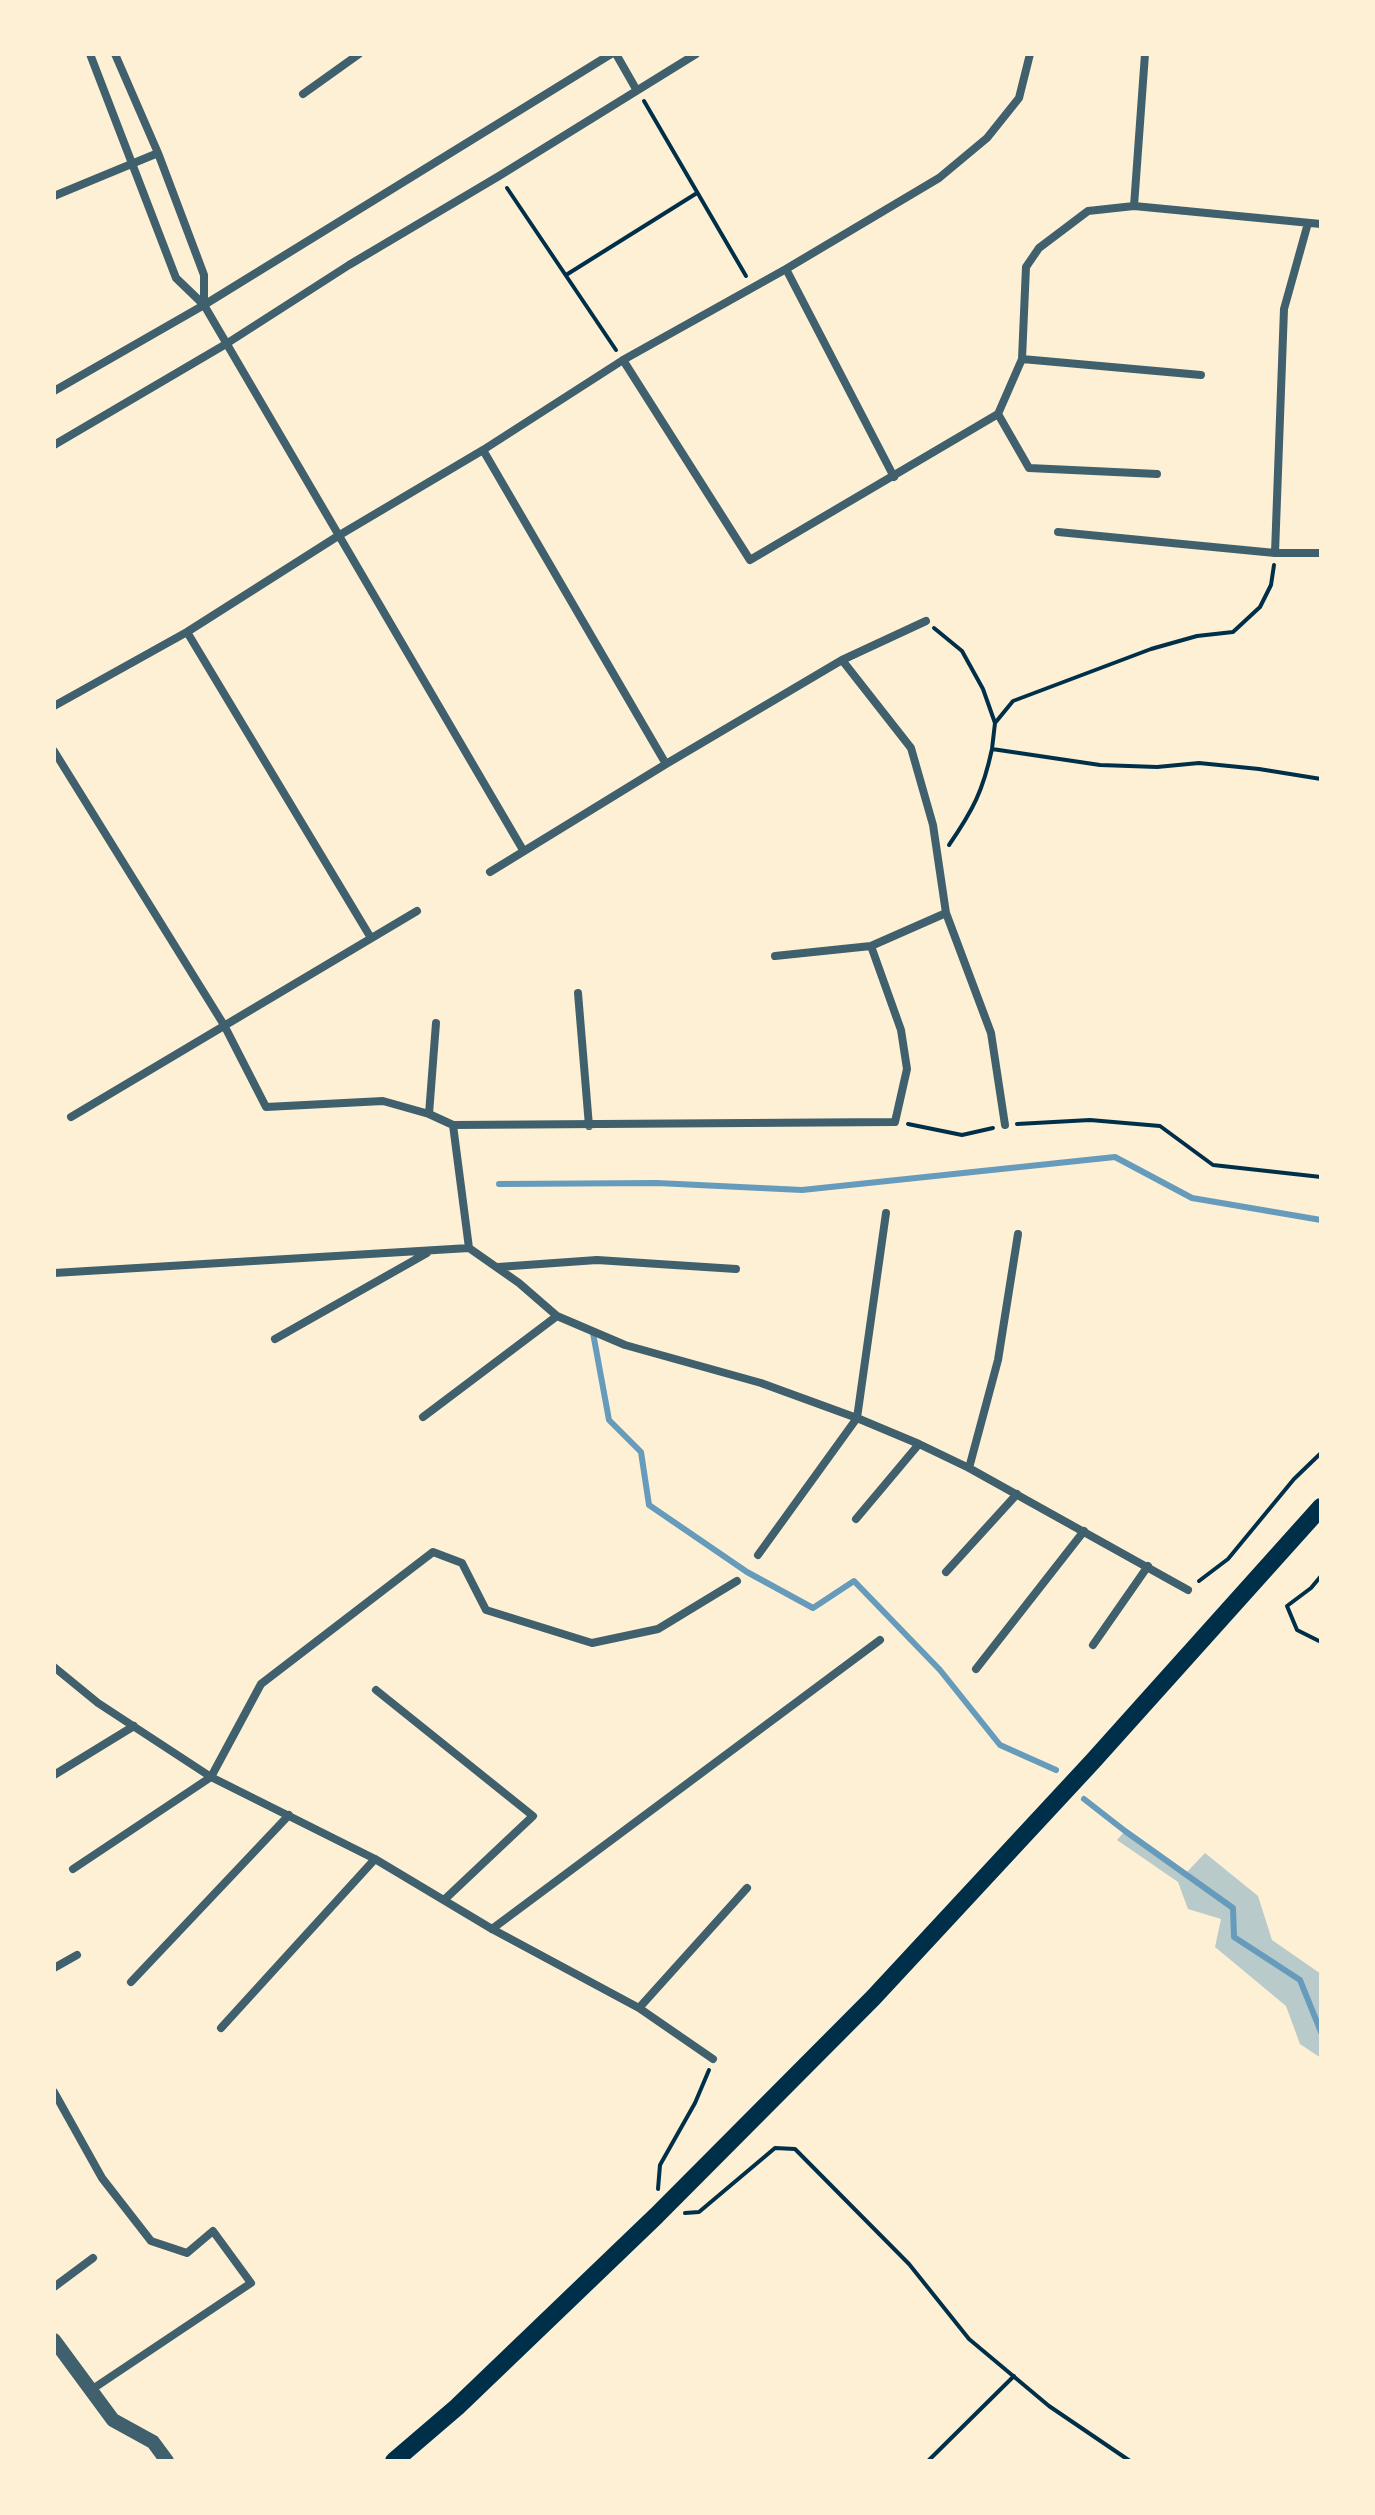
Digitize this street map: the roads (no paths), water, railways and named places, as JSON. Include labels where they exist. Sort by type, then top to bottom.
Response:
[{"type":"main road","points":[[394,2461],[457,2407],[656,2216],[873,1998],[1093,1761],[1321,1507]]},
{"type":"street","points":[[90,54],[176,278],[204,305],[523,850]]},
{"type":"street","points":[[115,54],[158,153],[204,275],[204,305]]},
{"type":"street","points":[[303,94],[359,54]]},
{"type":"street","points":[[54,391],[204,305],[614,54],[636,89]]},
{"type":"street","points":[[54,445],[226,344],[349,265],[696,54]]},
{"type":"street","points":[[54,706],[187,632],[623,360],[786,269],[939,178],[987,138],[1019,98],[1030,54]]},
{"type":"street","points":[[1134,206],[1145,54]]},
{"type":"street","points":[[54,196],[158,153]]},
{"type":"street","points":[[623,360],[750,560],[998,414],[1022,359],[1026,267],[1039,248],[1088,211],[1134,206],[1321,224]]},
{"type":"street","points":[[1275,553],[1284,309],[1308,223]]},
{"type":"street","points":[[786,269],[894,477]]},
{"type":"street","points":[[1022,359],[1201,375]]},
{"type":"street","points":[[998,414],[1029,468],[1157,474]]},
{"type":"street","points":[[483,450],[666,764]]},
{"type":"street","points":[[1058,532],[1275,553],[1321,553]]},
{"type":"street","points":[[490,872],[842,660],[926,621]]},
{"type":"street","points":[[187,632],[371,938]]},
{"type":"street","points":[[842,660],[911,748],[933,825],[946,913],[991,1033],[1005,1125]]},
{"type":"street","points":[[54,751],[224,1025],[266,1107],[383,1101],[429,1114],[453,1125],[895,1122],[907,1069],[901,1030],[871,946]]},
{"type":"street","points":[[71,1117],[417,911]]},
{"type":"street","points":[[775,956],[871,946],[946,913]]},
{"type":"street","points":[[578,993],[589,1126]]},
{"type":"street","points":[[429,1114],[436,1023]]},
{"type":"street","points":[[453,1125],[469,1248]]},
{"type":"street","points":[[758,1555],[857,1418],[886,1213]]},
{"type":"street","points":[[969,1468],[998,1360],[1018,1234]]},
{"type":"street","points":[[54,1273],[469,1248],[519,1283],[557,1316],[625,1345],[761,1383],[919,1444],[1017,1494],[1188,1590]]},
{"type":"street","points":[[275,1339],[432,1251]]},
{"type":"street","points":[[497,1268],[597,1260],[736,1269]]},
{"type":"street","points":[[423,1417],[557,1316]]},
{"type":"street","points":[[856,1519],[919,1444]]},
{"type":"street","points":[[946,1572],[1017,1494]]},
{"type":"street","points":[[976,1669],[1084,1531]]},
{"type":"street","points":[[73,1869],[211,1777],[261,1684],[433,1552],[462,1563],[486,1610],[592,1643],[658,1629],[737,1581]]},
{"type":"street","points":[[1093,1645],[1148,1566]]},
{"type":"street","points":[[492,1929],[880,1640]]},
{"type":"street","points":[[54,1667],[98,1703],[211,1777],[375,1859],[492,1929],[639,2008],[713,2059]]},
{"type":"street","points":[[376,1690],[533,1816],[444,1900]]},
{"type":"street","points":[[54,1775],[134,1726]]},
{"type":"street","points":[[131,1982],[289,1815]]},
{"type":"street","points":[[221,2028],[375,1859]]},
{"type":"street","points":[[639,2008],[747,1888]]},
{"type":"street","points":[[54,1968],[77,1955]]},
{"type":"street","points":[[54,2092],[102,2178],[151,2241],[187,2253],[213,2231],[251,2283],[91,2390]]},
{"type":"street","points":[[54,2287],[93,2258]]},
{"type":"street","points":[[54,2340],[113,2420],[153,2442],[167,2461]]},
{"type":"waterway","points":[[499,1184],[657,1183],[802,1190],[1115,1157],[1192,1198],[1321,1220]]},
{"type":"waterway","points":[[593,1333],[609,1420],[641,1452],[649,1505],[747,1572],[813,1608],[854,1581],[940,1670],[1000,1745],[1056,1770]]},
{"type":"waterway","points":[[1084,1799],[1233,1908],[1234,1937],[1300,1980],[1321,2032]]}]
